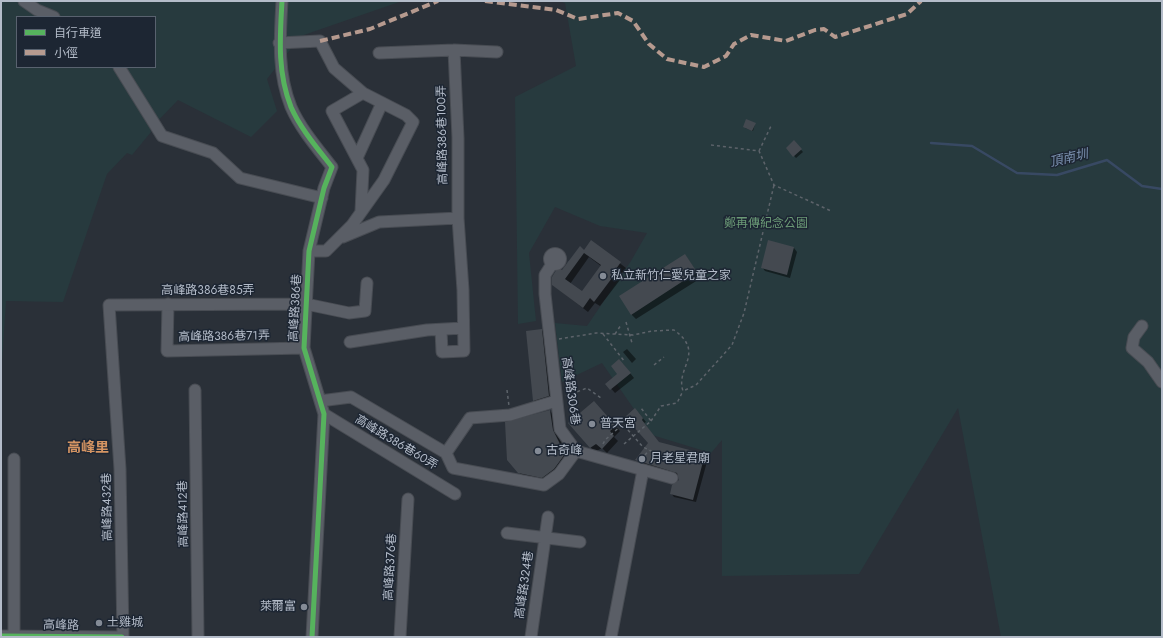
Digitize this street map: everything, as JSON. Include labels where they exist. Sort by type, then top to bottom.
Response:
[{"type":"street","points":[[24,1],[37,10],[52,16]]},
{"type":"street","points":[[282,1],[279,43],[320,42],[334,68],[363,93],[406,115],[413,122],[384,180],[352,225],[326,251],[309,251]]},
{"type":"street","name":"高峰路386巷","points":[[279,43],[281,75],[291,108],[332,168],[322,198],[309,251],[304,348],[324,414],[312,637]]},
{"type":"street","points":[[379,53],[454,50],[497,52]]},
{"type":"street","name":"高峰路386巷100弄","points":[[441,330],[442,352],[464,351],[463,290],[458,218],[458,138],[454,50]]},
{"type":"street","points":[[120,68],[162,136],[213,153],[240,178],[322,198]]},
{"type":"street","points":[[361,212],[363,170],[332,111],[363,93]]},
{"type":"street","points":[[357,158],[382,103]]},
{"type":"street","points":[[338,238],[379,222],[458,218]]},
{"type":"street","name":"高峰路306巷","points":[[555,259],[545,275],[545,288],[556,401],[560,429],[576,452]]},
{"type":"street","name":"高峰路386巷85弄","points":[[109,305],[306,304],[349,313],[364,311],[367,283]]},
{"type":"street","name":"高峰路386巷71弄","points":[[168,304],[167,351],[304,348]]},
{"type":"street","name":"高峰路432巷","points":[[109,305],[120,469],[123,637]]},
{"type":"street","points":[[1142,326],[1134,337],[1132,348],[1143,360],[1148,362],[1162,382]]},
{"type":"street","points":[[350,342],[463,328]]},
{"type":"street","name":"高峰路412巷","points":[[195,390],[198,637]]},
{"type":"street","points":[[320,401],[351,397],[446,453],[453,468],[544,486],[559,474],[576,452],[672,478]]},
{"type":"street","points":[[446,453],[470,418],[510,415],[556,401]]},
{"type":"street","name":"高峰路386巷60弄","points":[[324,414],[455,494]]},
{"type":"street","points":[[14,459],[14,636]]},
{"type":"street","points":[[611,637],[643,470]]},
{"type":"street","name":"高峰路376巷","points":[[400,637],[408,499]]},
{"type":"street","name":"高峰路324巷","points":[[530,637],[548,517]]},
{"type":"street","name":"高峰路324巷","points":[[507,533],[580,542]]},
{"type":"street","name":"高峰路","points":[[1,636],[123,637]]},
{"type":"path","points":[[624,444],[651,421],[662,406],[677,403],[683,390],[696,385],[732,345],[744,313],[774,185],[760,151],[772,124]]},
{"type":"path","points":[[711,146],[760,151]]},
{"type":"path","points":[[774,185],[831,211]]},
{"type":"path","points":[[555,259],[568,262]]},
{"type":"path","points":[[626,322],[632,344]]},
{"type":"path","points":[[615,334],[621,325]]},
{"type":"path","points":[[559,339],[603,334],[630,335],[652,331],[674,330],[686,341],[690,357],[680,384],[683,390]]},
{"type":"path","points":[[603,334],[625,362]]},
{"type":"path","points":[[654,365],[664,357]]},
{"type":"path","points":[[556,401],[573,392],[586,388],[601,398]]},
{"type":"path","points":[[507,390],[510,415]]},
{"type":"path","points":[[641,408],[651,421]]},
{"type":"path","points":[[620,421],[643,447],[655,453]]},
{"type":"path","points":[[603,444],[605,440],[623,424]]},
{"type":"path","points":[[645,455],[648,450]]},
{"type":"green space","points":[[1,1],[402,1],[301,36],[267,79],[277,111],[251,137],[178,100],[150,129],[151,132],[132,155],[127,153],[107,174],[63,302],[6,301],[1,377]]},
{"type":"green space","name":"鄭再傳紀念公園","points":[[559,1],[1162,1],[1162,637],[1001,637],[958,408],[859,574],[722,576],[722,440],[711,453],[652,435],[602,363],[562,382],[555,323],[587,326],[631,261],[647,233],[600,226],[555,207],[529,253],[536,321],[518,324],[515,97],[576,66],[565,3]]},
{"type":"building","points":[[746,119],[756,123],[752,131],[743,127]]},
{"type":"building","points":[[794,140],[802,149],[793,157],[786,148]]},
{"type":"building","name":"私立新竹仁愛兒童之家","points":[[591,240],[621,262],[613,273],[615,274],[594,302],[590,298],[583,308],[552,285],[552,277],[558,267],[562,270],[580,246],[584,250]],"holes":[[[584,253],[601,265],[582,291],[565,279]]]},
{"type":"building","points":[[768,240],[794,247],[787,275],[761,268]]},
{"type":"building","points":[[685,254],[697,272],[631,315],[619,296]]},
{"type":"building","points":[[542,329],[549,396],[533,401],[526,331]]},
{"type":"building","points":[[619,359],[631,373],[610,390],[605,384],[617,374],[611,366]]},
{"type":"building","name":"普天宮","points":[[594,401],[616,426],[610,431],[614,436],[602,449],[596,444],[590,448],[568,423]]},
{"type":"building","points":[[635,408],[643,418],[642,420],[659,442],[705,454],[693,500],[670,494],[672,485],[679,480],[677,473],[635,460],[648,443],[625,417]]},
{"type":"building","points":[[550,410],[553,430],[565,454],[554,469],[542,478],[518,473],[507,460],[505,422]]},
{"type":"waterway","name":"頂南圳","points":[[931,143],[972,146],[1017,173],[1057,175],[1107,160],[1142,186],[1162,189]]},
{"type":"marked path","points":[[320,41],[370,29],[438,1]]},
{"type":"marked path","points":[[485,1],[556,10],[578,19],[618,13],[633,21],[649,44],[667,59],[704,67],[726,56],[734,44],[751,35],[786,41],[815,30],[824,29],[835,37],[907,14],[921,1]]},
{"type":"cycle path","points":[[282,1],[280,54],[283,81],[291,107],[299,123],[332,167],[324,188],[309,251],[304,348],[324,414],[312,637]]},
{"type":"cycle path","points":[[1,636],[122,637]]},
{"type":"place","name":"私立新竹仁愛兒童之家","points":[[603,276]]},
{"type":"place","name":"普天宮","points":[[592,424]]},
{"type":"place","name":"古奇峰","points":[[538,451]]},
{"type":"place","name":"月老星君廟","points":[[642,459]]},
{"type":"place","name":"萊爾富","points":[[304,607]]},
{"type":"place","name":"土雞城","points":[[99,623]]},
{"type":"district","name":"高峰里","points":[[88,449]]}]
